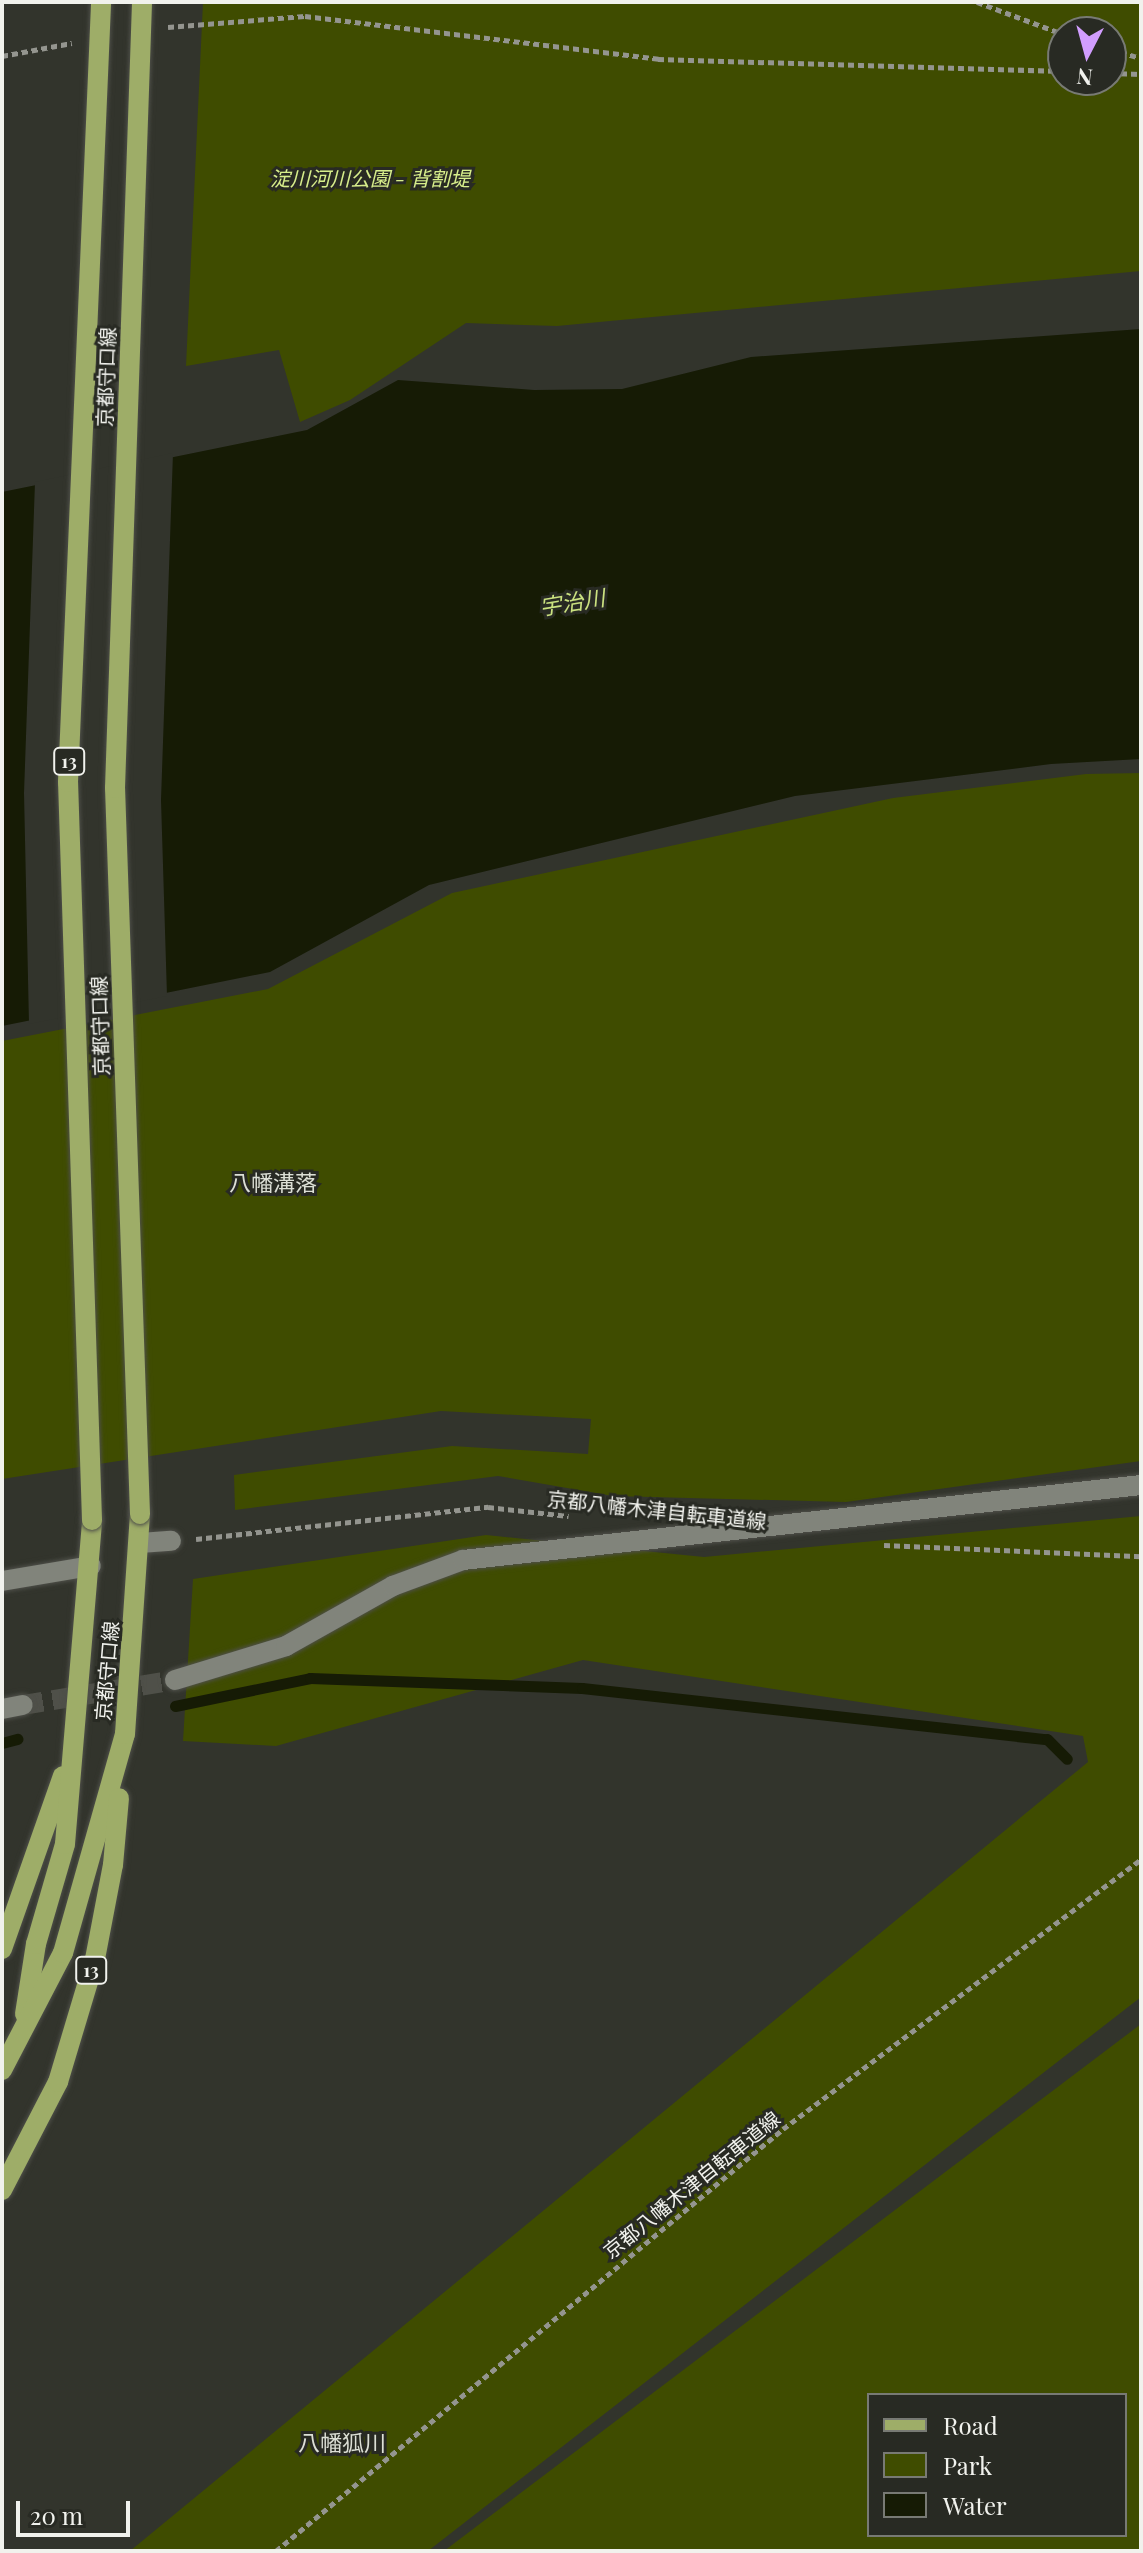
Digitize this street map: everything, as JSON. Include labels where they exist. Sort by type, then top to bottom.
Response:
[{"type":"main road","name":"京都守口線","points":[[2,2070],[63,1953],[125,1734],[140,1543],[115,788],[142,2]]},
{"type":"main road","name":"京都守口線","points":[[22,2030],[36,1944],[65,1844],[91,1566],[68,782],[101,3]]},
{"type":"main road","name":"13","points":[[2,2190],[58,2082],[95,1959],[113,1865],[125,1734]]},
{"type":"main road","name":"13","points":[[2,1949],[74,1742]]},
{"type":"lane","points":[[175,1680],[286,1646],[393,1586],[463,1560],[1141,1485]]},
{"type":"lane","points":[[140,1543],[171,1541]]},
{"type":"lane","points":[[2,1581],[91,1566]]},
{"type":"lane","points":[[2,1709],[23,1705]]},
{"type":"path","points":[[977,2],[1047,28]]},
{"type":"path","points":[[164,27],[305,16],[658,59],[1047,71]]},
{"type":"path","points":[[2,56],[87,40]]},
{"type":"path","name":"京都八幡木津自転車道線","points":[[171,1541],[488,1507],[578,1517]]},
{"type":"path","points":[[878,1545],[1141,1556]]},
{"type":"path","name":"京都八幡木津自転車道線","points":[[276,2551],[783,2129],[1141,1859]]},
{"type":"green space","name":"淀川河川公園 - 背割堤","points":[[203,2],[1141,2],[1141,271],[557,326],[466,323],[350,400],[300,422],[279,350],[186,366]]},
{"type":"green space","points":[[1141,773],[1141,1461],[846,1502],[613,1496],[498,1476],[235,1510],[234,1475],[452,1446],[588,1454],[591,1419],[441,1411],[2,1479],[2,1041],[268,989],[452,893],[893,798],[1086,774]]},
{"type":"green space","points":[[1141,1516],[1141,1997],[428,2551],[130,2551],[1088,1762],[1083,1736],[583,1660],[276,1746],[183,1741],[193,1579],[486,1535],[704,1557]]},
{"type":"green space","points":[[1141,2024],[1141,2551],[444,2551]]},
{"type":"water","name":"宇治川","points":[[1141,329],[1141,759],[1051,764],[795,796],[429,885],[270,972],[2,1026],[2,492],[307,430],[398,380],[534,390],[622,389],[751,357]]},
{"type":"pier","points":[[173,453],[161,800],[167,996],[29,1024],[24,793],[35,482]]},
{"type":"waterway","points":[[175,1706],[310,1678],[582,1688],[1047,1739],[1067,1759]]},
{"type":"waterway","points":[[2,1743],[17,1739]]},
{"type":"tunnel","points":[[23,1705],[175,1680]]},
{"type":"district","name":"八幡溝落","points":[[273,1183]]},
{"type":"district","name":"八幡狐川","points":[[342,2443]]}]
